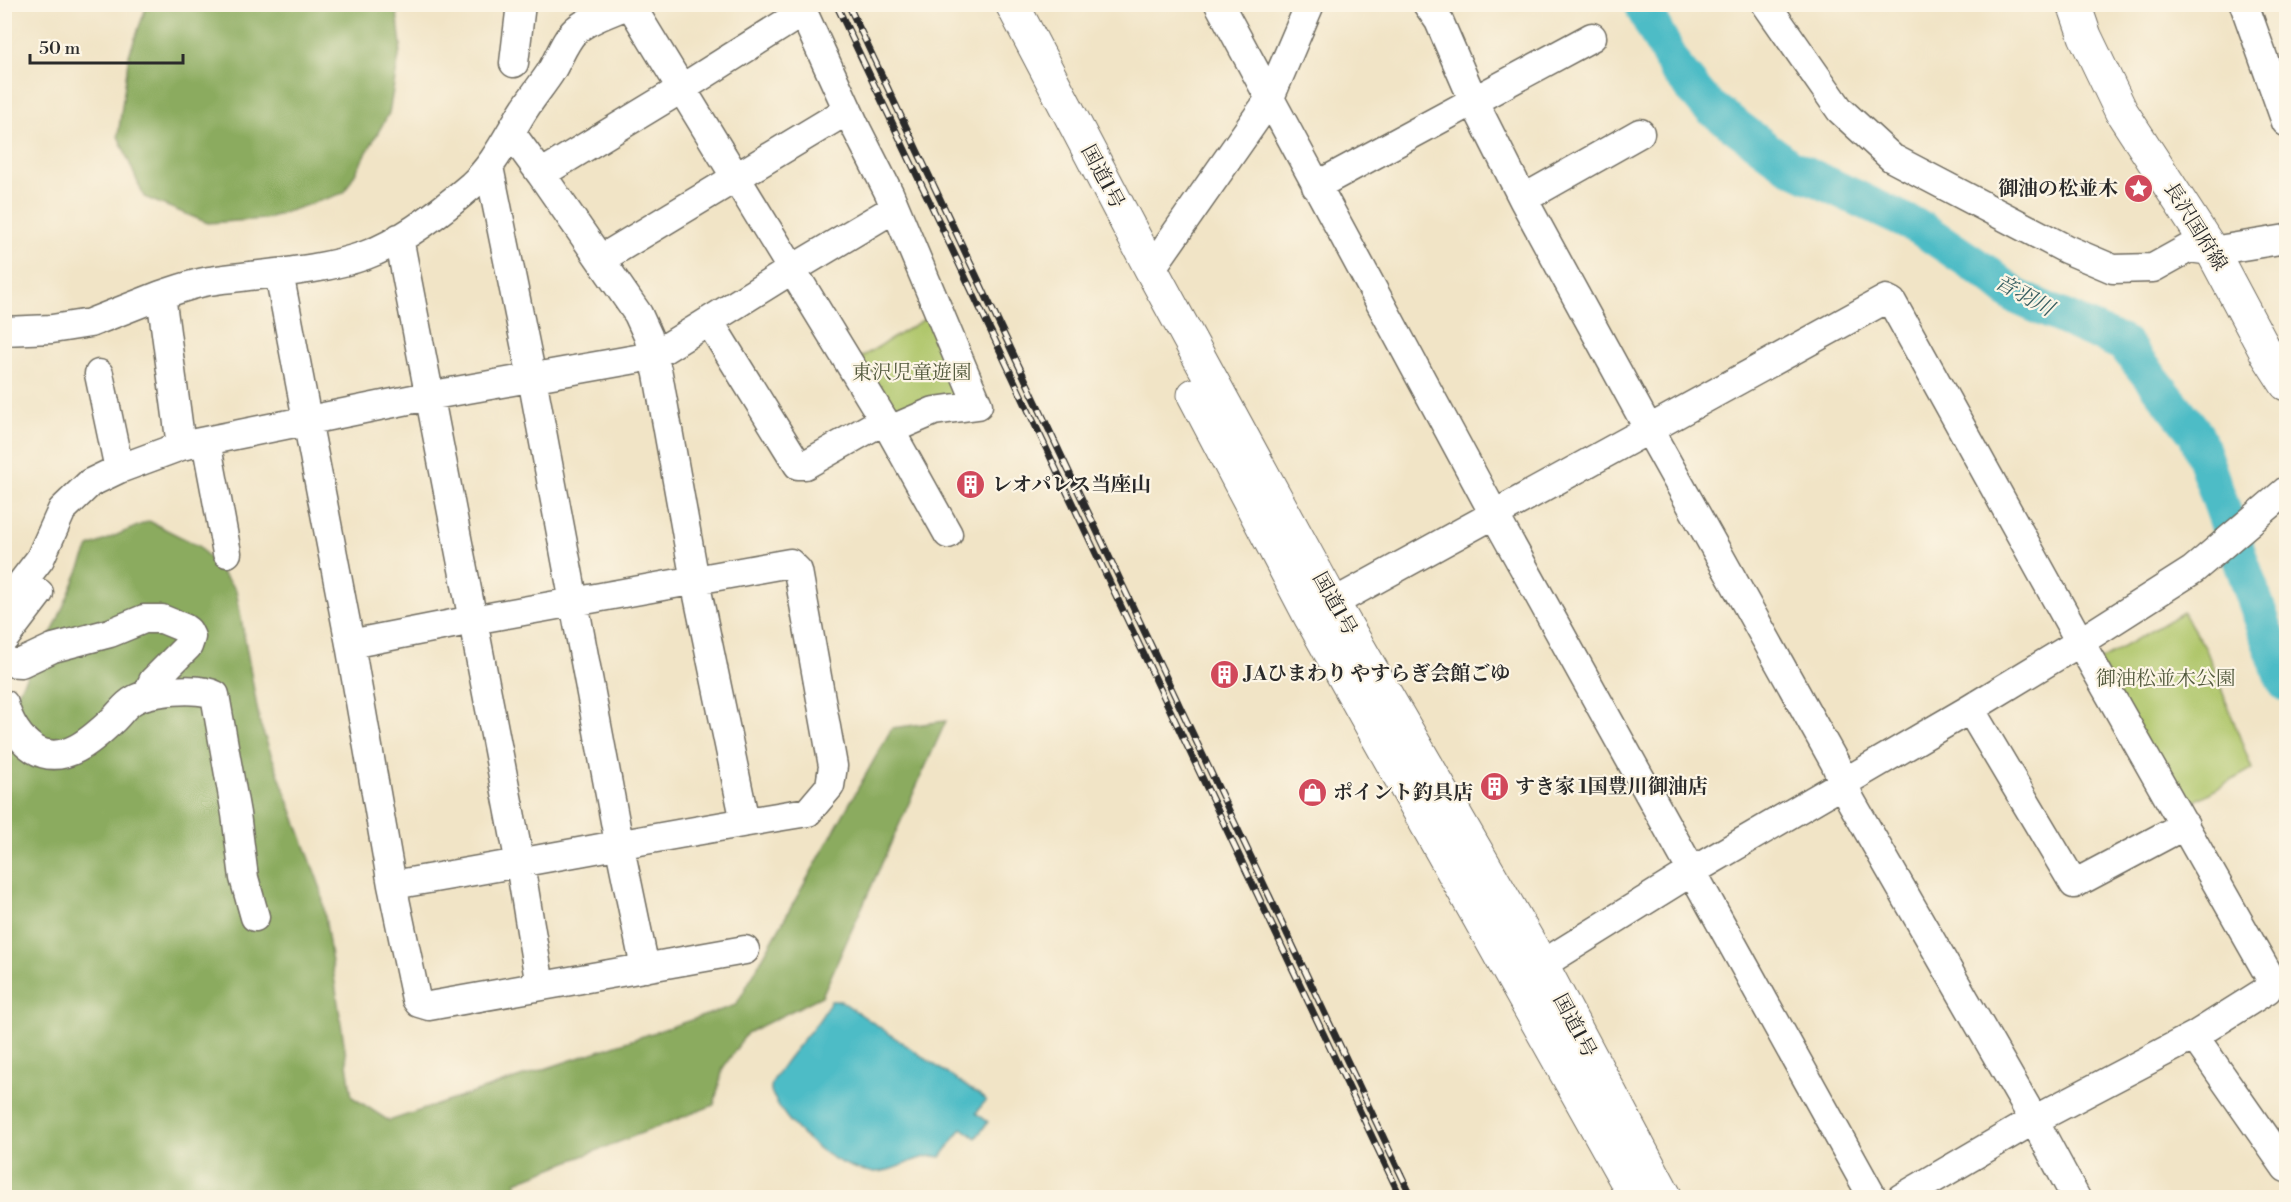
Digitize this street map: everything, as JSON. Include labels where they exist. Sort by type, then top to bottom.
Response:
[{"type":"main road","name":"国道1号","points":[[989,4],[1311,618],[1666,1197]]},
{"type":"main road","name":"国道1号","points":[[1012,4],[1150,269],[1333,603],[1528,973],[1636,1197]]},
{"type":"main road","name":"長沢国府線","points":[[2074,4],[2085,36],[2121,111],[2212,251],[2268,356],[2286,384]]},
{"type":"street","points":[[514,63],[521,4]]},
{"type":"street","points":[[4,331],[52,329],[90,323],[160,295],[206,281],[279,273],[358,257],[384,247],[443,208],[473,184],[489,167],[570,37],[585,24],[630,4],[790,270],[887,425],[948,534]]},
{"type":"street","points":[[1219,4],[1494,514],[1873,1197]]},
{"type":"street","points":[[1150,269],[1269,100],[1310,4]]},
{"type":"street","points":[[1427,4],[1439,21],[1474,102],[1523,199],[1648,429],[1835,763],[1857,811],[2076,1197]]},
{"type":"street","points":[[1766,4],[1840,110],[1892,158],[2066,249],[2112,269],[2154,268],[2189,248],[2212,251],[2286,239]]},
{"type":"street","points":[[2244,4],[2286,122]]},
{"type":"street","points":[[541,174],[681,89],[801,8],[895,208],[978,405],[934,411],[887,425],[805,465],[798,465],[709,321]]},
{"type":"street","points":[[1316,186],[1592,38]]},
{"type":"street","points":[[601,259],[848,110]]},
{"type":"street","points":[[511,133],[601,259],[638,314],[648,336],[695,581],[745,822]]},
{"type":"street","points":[[1523,199],[1640,133]]},
{"type":"street","points":[[489,167],[532,378],[619,843],[645,968]]},
{"type":"street","points":[[4,606],[34,568],[47,546],[62,510],[90,483],[119,469],[194,443],[428,396],[653,356],[790,270],[895,208]]},
{"type":"street","points":[[399,238],[520,864],[540,986]]},
{"type":"street","points":[[279,273],[350,644],[392,885],[416,999],[422,1006],[429,1006],[745,950]]},
{"type":"street","points":[[160,295],[194,443],[227,553]]},
{"type":"street","points":[[1333,603],[1886,299],[1892,302],[2080,642],[2270,977],[2267,990],[2194,1036],[2034,1120],[1901,1197]]},
{"type":"street","points":[[99,374],[119,469]]},
{"type":"street","points":[[1528,973],[1692,872],[2080,642],[2193,570],[2280,497]]},
{"type":"street","points":[[4,639],[38,593],[60,556],[62,545],[70,530],[85,513],[74,498]]},
{"type":"street","points":[[350,644],[790,563],[798,570],[833,766],[830,786],[808,812],[619,843],[520,864],[392,885]]},
{"type":"street","points":[[4,662],[21,663],[53,648],[110,633],[144,619],[162,619],[189,631],[190,637],[188,645],[153,681],[150,694]]},
{"type":"street","points":[[4,704],[13,726],[24,741],[43,753],[64,755],[75,750],[102,730],[132,701],[150,694],[199,691],[215,695],[237,814],[244,878],[255,917]]},
{"type":"street","points":[[1970,709],[2074,884],[2185,825]]},
{"type":"street","points":[[2194,1036],[2286,1168]]},
{"type":"green space","points":[[147,5],[396,5],[401,45],[389,113],[344,193],[265,219],[208,223],[144,197],[118,136],[129,55]]},
{"type":"green space","name":"東沢児童遊園","points":[[931,315],[968,402],[899,421],[858,359]]},
{"type":"green space","points":[[149,521],[199,546],[236,590],[260,724],[321,889],[352,1097],[389,1121],[736,1005],[892,728],[946,721],[822,996],[747,1033],[723,1068],[714,1105],[516,1182],[520,1197],[5,1198],[5,715],[54,628],[89,547]]},
{"type":"green space","name":"御油松並木公園","points":[[2183,612],[2206,649],[2252,769],[2183,808],[2099,661]]},
{"type":"water","points":[[831,1001],[841,1001],[986,1100],[976,1113],[988,1122],[976,1138],[962,1128],[941,1157],[932,1156],[889,1170],[871,1172],[857,1169],[829,1156],[803,1135],[782,1111],[771,1087],[783,1064]]},
{"type":"waterway","name":"音羽川","points":[[1641,4],[1675,67],[1706,104],[1789,166],[1922,229],[1987,273],[2015,296],[2124,344],[2196,434],[2286,684]]},
{"type":"railway","points":[[836,4],[1401,1198]]},
{"type":"railway","points":[[848,4],[1412,1198]]},
{"type":"place","name":"御油の松並木","points":[[2139,189]]},
{"type":"place","name":"レオパレス当座山","points":[[971,485]]},
{"type":"place","name":"JAひまわり やすらぎ会館ごゆ","points":[[1224,674]]},
{"type":"place","name":"すき家 1国豊川御油店","points":[[1494,787]]},
{"type":"place","name":"ポイント釣具店","points":[[1312,793]]}]
